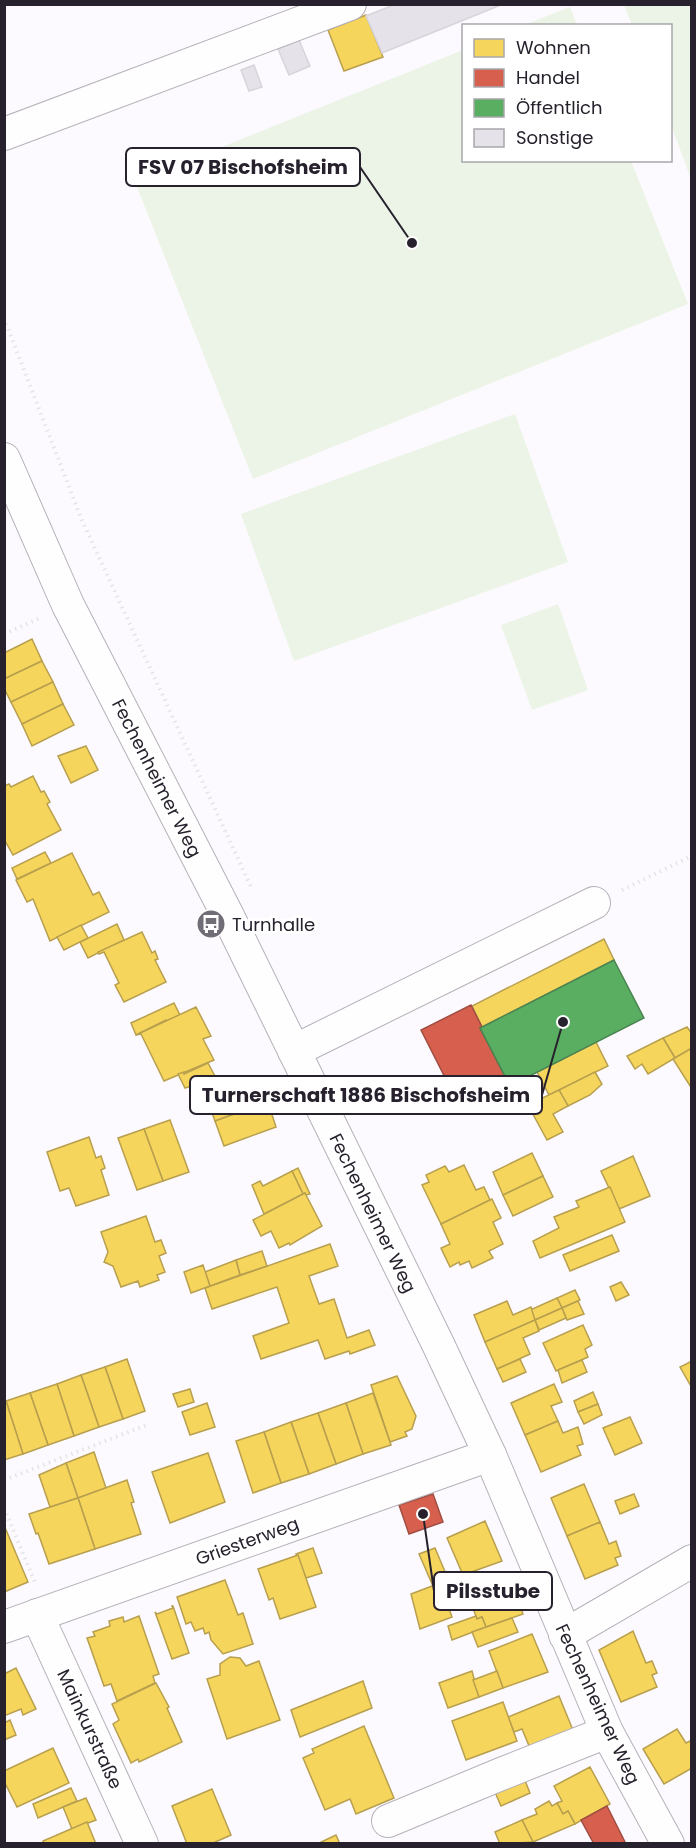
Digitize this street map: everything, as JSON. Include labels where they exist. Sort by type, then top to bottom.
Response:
[{"type":"street","points":[[4,134],[350,4]]},
{"type":"street","name":"Fechenheimer Weg","points":[[4,459],[68,605],[227,914],[490,1455],[607,1732],[668,1844]]},
{"type":"street","points":[[294,1051],[594,903]]},
{"type":"street","name":"Griesterweg","points":[[4,1627],[490,1455]]},
{"type":"street","points":[[565,1635],[692,1561]]},
{"type":"street","name":"Mainkurstraße","points":[[43,1614],[142,1844]]},
{"type":"street","points":[[388,1821],[607,1732]]},
{"type":"path","points":[[4,318],[81,518],[256,897]]},
{"type":"path","points":[[4,634],[68,605]]},
{"type":"path","points":[[594,903],[692,856]]},
{"type":"path","points":[[4,1480],[147,1425]]},
{"type":"path","points":[[4,1508],[43,1614]]},
{"type":"shaded area","points":[[624,5],[691,5],[691,179],[672,128],[672,24],[632,24]]},
{"type":"shaded area","points":[[570,7],[577,24],[527,24]]},
{"type":"shaded area","points":[[462,50],[462,162],[631,162],[688,304],[253,479],[135,182]]},
{"type":"shaded area","points":[[515,414],[568,562],[294,661],[241,514]]},
{"type":"shaded area","points":[[558,604],[588,690],[532,710],[501,625]]},
{"type":"building: Wohnen","points":[[366,15],[383,57],[344,71],[328,30]]},
{"type":"building: Wohnen","points":[[32,639],[42,661],[4,679],[4,653]]},
{"type":"building: Wohnen","points":[[42,661],[53,682],[11,702],[4,688],[4,679]]},
{"type":"building: Wohnen","points":[[53,682],[63,704],[22,724],[11,702]]},
{"type":"building: Wohnen","points":[[63,704],[74,725],[32,746],[22,724]]},
{"type":"building: Wohnen","points":[[86,746],[98,770],[71,783],[58,756]]},
{"type":"building: Wohnen","points":[[33,776],[41,792],[44,791],[50,802],[47,804],[61,830],[13,855],[4,839],[4,786],[9,784],[11,787]]},
{"type":"building: Wohnen","points":[[45,852],[51,863],[17,879],[12,868]]},
{"type":"building: Wohnen","points":[[72,853],[93,895],[99,892],[109,912],[50,941],[33,899],[27,902],[16,880]]},
{"type":"building: Wohnen","points":[[117,924],[124,940],[88,958],[80,942]]},
{"type":"building: Wohnen","points":[[81,925],[88,938],[64,950],[57,937]]},
{"type":"building: Wohnen","points":[[142,932],[152,953],[155,951],[158,959],[155,960],[166,982],[124,1002],[115,985],[119,983],[104,952],[99,954],[98,952]]},
{"type":"building: Wohnen","points":[[604,939],[614,960],[482,1027],[472,1006]]},
{"type":"building: Wohnen","points":[[174,1003],[180,1015],[136,1035],[131,1023]]},
{"type":"building: Wohnen","points":[[196,1007],[211,1036],[203,1039],[214,1060],[164,1081],[141,1034],[136,1035]]},
{"type":"building: Wohnen","points":[[687,1027],[692,1034],[692,1048],[675,1058],[663,1038]]},
{"type":"building: Wohnen","points":[[663,1038],[675,1058],[648,1074],[642,1064],[635,1069],[627,1056]]},
{"type":"building: Wohnen","points":[[596,1042],[608,1066],[549,1095],[537,1072]]},
{"type":"building: Wohnen","points":[[692,1048],[692,1089],[673,1059]]},
{"type":"building: Wohnen","points":[[208,1063],[216,1078],[185,1088],[178,1074],[184,1072],[184,1074]]},
{"type":"building: Wohnen","points":[[595,1072],[602,1084],[590,1095],[568,1106],[559,1090]]},
{"type":"building: Wohnen","points":[[259,1077],[268,1102],[215,1121],[206,1096]]},
{"type":"building: Wohnen","points":[[559,1090],[568,1106],[553,1114],[563,1132],[547,1140],[528,1105]]},
{"type":"building: Wohnen","points":[[268,1102],[276,1127],[224,1146],[215,1121]]},
{"type":"building: Wohnen","points":[[170,1120],[189,1172],[163,1181],[144,1129]]},
{"type":"building: Wohnen","points":[[144,1129],[163,1181],[137,1190],[118,1138]]},
{"type":"building: Wohnen","points":[[89,1137],[96,1158],[101,1156],[105,1168],[101,1170],[109,1195],[76,1206],[69,1188],[60,1191],[47,1152]]},
{"type":"building: Wohnen","points":[[532,1153],[543,1176],[503,1195],[493,1172]]},
{"type":"building: Wohnen","points":[[633,1156],[650,1196],[619,1209],[601,1171]]},
{"type":"building: Wohnen","points":[[464,1165],[476,1190],[484,1187],[490,1200],[441,1224],[422,1185],[429,1182],[426,1175],[445,1166],[449,1172]]},
{"type":"building: Wohnen","points":[[298,1168],[310,1194],[303,1194],[292,1171]]},
{"type":"building: Wohnen","points":[[292,1171],[303,1194],[264,1214],[252,1185],[260,1181],[263,1186]]},
{"type":"building: Wohnen","points":[[543,1176],[553,1197],[513,1216],[503,1195]]},
{"type":"building: Wohnen","points":[[610,1187],[625,1222],[540,1258],[533,1241],[559,1228],[554,1217],[579,1207],[576,1201]]},
{"type":"building: Wohnen","points":[[305,1193],[322,1226],[290,1245],[289,1243],[279,1248],[271,1231],[261,1236],[253,1220]]},
{"type":"building: Wohnen","points":[[492,1199],[501,1218],[493,1222],[503,1244],[489,1251],[493,1258],[472,1268],[469,1261],[460,1265],[459,1262],[450,1267],[441,1248],[450,1244],[441,1224]]},
{"type":"building: Wohnen","points":[[146,1216],[155,1242],[161,1240],[166,1253],[159,1256],[165,1272],[157,1275],[159,1280],[140,1287],[138,1281],[121,1287],[113,1266],[104,1262],[108,1252],[101,1232]]},
{"type":"building: Wohnen","points":[[612,1235],[619,1251],[570,1271],[563,1255]]},
{"type":"building: Wohnen","points":[[330,1244],[338,1266],[309,1276],[319,1304],[334,1299],[347,1338],[369,1330],[375,1345],[350,1354],[349,1351],[325,1359],[318,1340],[261,1359],[253,1336],[289,1323],[277,1287],[212,1309],[205,1288]]},
{"type":"building: Wohnen","points":[[262,1251],[267,1266],[240,1275],[236,1260]]},
{"type":"building: Wohnen","points":[[236,1260],[240,1275],[210,1286],[205,1272]]},
{"type":"building: Wohnen","points":[[203,1265],[210,1286],[191,1293],[184,1272]]},
{"type":"building: Wohnen","points":[[621,1282],[629,1295],[616,1301],[610,1287]]},
{"type":"building: Wohnen","points":[[575,1290],[580,1300],[562,1308],[557,1298]]},
{"type":"building: Wohnen","points":[[557,1298],[562,1308],[535,1320],[530,1310]]},
{"type":"building: Wohnen","points":[[507,1301],[513,1315],[531,1307],[535,1320],[485,1342],[474,1315]]},
{"type":"building: Wohnen","points":[[578,1301],[584,1314],[567,1320],[562,1308]]},
{"type":"building: Wohnen","points":[[562,1308],[566,1318],[539,1330],[535,1320]]},
{"type":"building: Wohnen","points":[[535,1320],[539,1331],[523,1338],[530,1354],[497,1369],[485,1342]]},
{"type":"building: Wohnen","points":[[583,1325],[592,1345],[585,1349],[588,1357],[556,1371],[543,1343]]},
{"type":"building: Wohnen","points":[[127,1359],[145,1411],[123,1419],[105,1367]]},
{"type":"building: Wohnen","points":[[520,1359],[526,1372],[503,1382],[497,1369]]},
{"type":"building: Wohnen","points":[[582,1360],[587,1372],[562,1383],[558,1370]]},
{"type":"building: Wohnen","points":[[692,1361],[692,1388],[680,1367]]},
{"type":"building: Wohnen","points":[[105,1367],[123,1419],[99,1427],[81,1375]]},
{"type":"building: Wohnen","points":[[81,1375],[99,1427],[74,1436],[57,1384]]},
{"type":"building: Wohnen","points":[[397,1376],[416,1416],[412,1429],[405,1432],[407,1436],[390,1442],[371,1385]]},
{"type":"building: Wohnen","points":[[57,1384],[74,1436],[48,1445],[30,1393]]},
{"type":"building: Wohnen","points":[[554,1384],[562,1402],[551,1406],[558,1421],[525,1435],[511,1403]]},
{"type":"building: Wohnen","points":[[190,1389],[194,1402],[178,1407],[173,1394]]},
{"type":"building: Wohnen","points":[[593,1392],[598,1404],[578,1412],[574,1401]]},
{"type":"building: Wohnen","points":[[30,1393],[48,1445],[23,1454],[6,1401]]},
{"type":"building: Wohnen","points":[[373,1393],[391,1445],[363,1454],[346,1403]]},
{"type":"building: Wohnen","points":[[6,1401],[23,1454],[4,1460],[4,1402]]},
{"type":"building: Wohnen","points":[[207,1403],[215,1427],[190,1435],[182,1412]]},
{"type":"building: Wohnen","points":[[346,1403],[363,1454],[336,1464],[318,1413]]},
{"type":"building: Wohnen","points":[[598,1404],[602,1415],[584,1424],[578,1412]]},
{"type":"building: Wohnen","points":[[318,1413],[336,1464],[309,1474],[291,1422]]},
{"type":"building: Wohnen","points":[[630,1417],[642,1443],[615,1455],[603,1428]]},
{"type":"building: Wohnen","points":[[558,1421],[563,1433],[578,1427],[583,1444],[577,1446],[581,1455],[541,1472],[525,1435]]},
{"type":"building: Wohnen","points":[[291,1422],[309,1474],[281,1483],[264,1432]]},
{"type":"building: Wohnen","points":[[264,1432],[281,1483],[253,1493],[236,1441]]},
{"type":"building: Wohnen","points":[[94,1452],[106,1488],[78,1498],[66,1463]]},
{"type":"building: Wohnen","points":[[208,1453],[225,1502],[170,1523],[152,1472]]},
{"type":"building: Wohnen","points":[[66,1463],[78,1498],[50,1507],[39,1475]]},
{"type":"building: Wohnen","points":[[127,1480],[134,1502],[131,1503],[141,1534],[95,1549],[78,1498]]},
{"type":"building: Wohnen","points":[[584,1484],[600,1522],[567,1536],[551,1498]]},
{"type":"building: Wohnen","points":[[634,1494],[639,1506],[620,1514],[615,1501]]},
{"type":"building: Wohnen","points":[[78,1498],[95,1549],[49,1564],[29,1514]]},
{"type":"building: Wohnen","points":[[485,1521],[502,1561],[463,1575],[447,1538]]},
{"type":"building: Wohnen","points":[[600,1522],[609,1544],[616,1541],[621,1556],[615,1558],[618,1565],[585,1579],[567,1536]]},
{"type":"building: Wohnen","points":[[4,1525],[28,1582],[4,1592]]},
{"type":"building: Wohnen","points":[[313,1548],[322,1573],[306,1578],[296,1554]]},
{"type":"building: Wohnen","points":[[435,1548],[449,1581],[433,1586],[419,1554]]},
{"type":"building: Wohnen","points":[[298,1555],[316,1607],[280,1619],[273,1598],[269,1600],[258,1569]]},
{"type":"building: Wohnen","points":[[509,1577],[523,1614],[486,1627],[482,1617],[477,1619],[471,1603],[475,1601],[471,1592]]},
{"type":"building: Wohnen","points":[[225,1580],[238,1615],[243,1613],[253,1644],[223,1654],[211,1640],[209,1632],[205,1634],[203,1628],[195,1631],[191,1622],[186,1624],[177,1597]]},
{"type":"building: Wohnen","points":[[440,1583],[452,1617],[420,1629],[411,1594]]},
{"type":"building: Wohnen","points":[[173,1606],[189,1653],[172,1659],[155,1612],[157,1614],[173,1608]]},
{"type":"building: Wohnen","points":[[139,1616],[159,1674],[153,1676],[155,1683],[117,1701],[111,1684],[104,1686],[87,1638],[95,1636],[93,1632],[110,1626],[109,1621],[123,1617],[124,1622]]},
{"type":"building: Wohnen","points":[[476,1616],[477,1619],[482,1617],[486,1627],[452,1640],[448,1626]]},
{"type":"building: Wohnen","points":[[512,1618],[518,1632],[478,1647],[472,1632]]},
{"type":"building: Wohnen","points":[[633,1631],[646,1663],[652,1661],[657,1673],[652,1675],[657,1687],[621,1702],[599,1650]]},
{"type":"building: Wohnen","points":[[532,1634],[548,1672],[503,1688],[489,1651]]},
{"type":"building: Wohnen","points":[[230,1657],[240,1658],[246,1666],[259,1661],[280,1720],[227,1739],[207,1679],[220,1675],[220,1664]]},
{"type":"building: Wohnen","points":[[16,1668],[36,1709],[23,1715],[21,1709],[4,1716],[4,1674]]},
{"type":"building: Wohnen","points":[[472,1671],[479,1697],[448,1708],[439,1683]]},
{"type":"building: Wohnen","points":[[497,1671],[503,1688],[479,1697],[473,1680]]},
{"type":"building: Wohnen","points":[[363,1681],[372,1708],[300,1737],[291,1710]]},
{"type":"building: Wohnen","points":[[156,1683],[169,1707],[167,1708],[182,1742],[139,1762],[138,1759],[131,1763],[113,1724],[119,1720],[112,1704]]},
{"type":"building: Wohnen","points":[[559,1696],[575,1735],[532,1753],[522,1729],[514,1732],[508,1717]]},
{"type":"building: Wohnen","points":[[503,1702],[517,1741],[466,1760],[452,1721]]},
{"type":"building: Wohnen","points":[[10,1720],[16,1735],[4,1740],[4,1723]]},
{"type":"building: Wohnen","points":[[364,1726],[394,1798],[356,1814],[350,1799],[325,1810],[303,1758],[314,1753],[312,1749]]},
{"type":"building: Wohnen","points":[[677,1729],[686,1743],[690,1741],[692,1743],[692,1768],[664,1784],[643,1749]]},
{"type":"building: Wohnen","points":[[53,1748],[69,1783],[17,1807],[4,1781],[4,1771]]},
{"type":"building: Wohnen","points":[[590,1767],[610,1804],[575,1824],[568,1811],[563,1814],[557,1803],[562,1801],[554,1786]]},
{"type":"building: Wohnen","points":[[524,1778],[530,1793],[501,1806],[494,1790]]},
{"type":"building: Wohnen","points":[[71,1788],[77,1801],[38,1818],[33,1804]]},
{"type":"building: Wohnen","points":[[212,1789],[231,1835],[211,1844],[187,1844],[172,1806]]},
{"type":"building: Wohnen","points":[[86,1798],[96,1820],[72,1829],[63,1807]]},
{"type":"building: Wohnen","points":[[549,1801],[552,1806],[557,1803],[563,1814],[568,1811],[575,1824],[533,1842],[522,1820],[537,1814],[535,1809]]},
{"type":"building: Wohnen","points":[[522,1820],[533,1842],[500,1844],[495,1832]]},
{"type":"building: Wohnen","points":[[87,1822],[96,1844],[43,1844],[43,1841]]},
{"type":"building: Wohnen","points":[[336,1835],[340,1844],[317,1844]]},
{"type":"building: Handel","points":[[471,1005],[482,1027],[480,1028],[510,1086],[513,1085],[462,1111],[421,1030]]},
{"type":"building: Handel","points":[[433,1494],[443,1522],[409,1534],[399,1505]]},
{"type":"building: Handel","points":[[607,1806],[626,1844],[594,1844],[581,1820]]},
{"type":"building: Öffentlich","points":[[614,960],[644,1018],[510,1086],[480,1028]]},
{"type":"building: Sonstige","points":[[396,4],[501,5],[382,53],[366,16]]},
{"type":"building: Sonstige","points":[[299,40],[310,66],[289,75],[278,49]]},
{"type":"building: Sonstige","points":[[254,65],[262,87],[249,91],[241,70]]},
{"type":"place","name":"FSV 07 Bischofsheim","points":[[412,243]]},
{"type":"place","name":"Turnhalle","points":[[211,924]]},
{"type":"place","name":"Turnerschaft 1886 Bischofsheim","points":[[563,1022]]},
{"type":"place","name":"Pilsstube","points":[[423,1514]]}]
